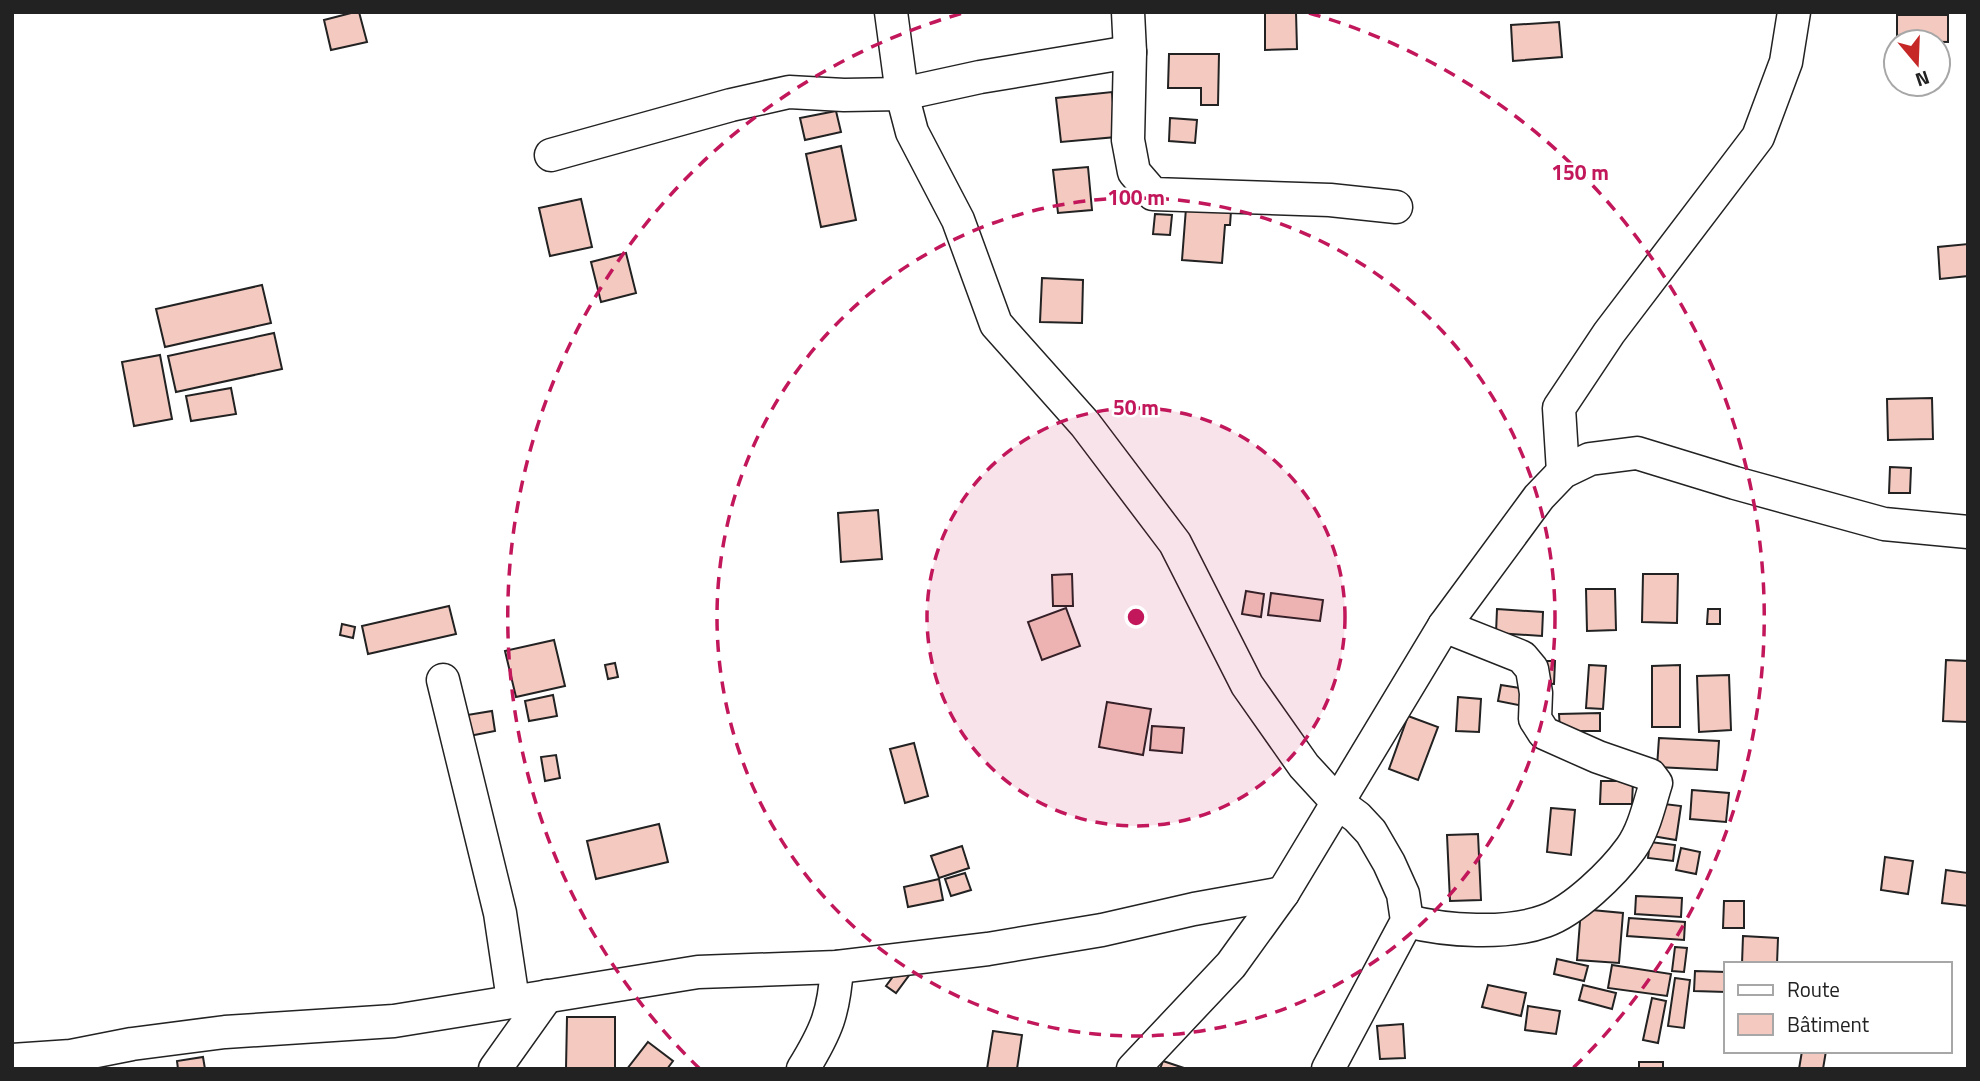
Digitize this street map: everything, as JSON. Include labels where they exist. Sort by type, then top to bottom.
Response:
[{"type":"street","points":[[891,12],[902,94],[912,132],[958,220],[996,324],[1085,424],[1175,543],[1247,685],[1304,766],[1338,803],[1371,832],[1403,894],[1406,921],[1328,1069]]},
{"type":"street","points":[[1128,12],[1128,140],[1134,172],[1153,194],[1330,200],[1396,208]]},
{"type":"street","points":[[1563,472],[1559,408],[1609,332],[1758,138],[1786,62],[1794,12]]},
{"type":"street","points":[[551,155],[789,92],[902,94],[980,77],[1130,52]]},
{"type":"street","points":[[1133,1069],[1231,965],[1283,894],[1444,626],[1539,497],[1563,472],[1590,458],[1637,453],[1884,524],[1968,532]]},
{"type":"street","points":[[1406,921],[1434,928],[1481,929],[1515,928],[1546,921],[1574,905],[1631,848],[1646,817],[1656,783],[1650,775],[1598,757],[1544,733],[1535,719],[1536,693],[1528,662],[1522,657],[1444,626]]},
{"type":"street","points":[[443,680],[500,913],[513,1000]]},
{"type":"street","points":[[12,1060],[71,1056],[132,1044],[225,1032],[394,1021],[698,972],[837,967],[988,948],[1102,930],[1194,909],[1283,894]]},
{"type":"street","points":[[803,1069],[821,1040],[834,1004],[837,967]]},
{"type":"street","points":[[495,1069],[547,996]]},
{"type":"building","points":[[359,12],[367,42],[331,50],[324,20]]},
{"type":"building","points":[[1265,12],[1296,12],[1297,49],[1265,50]]},
{"type":"building","points":[[1897,15],[1948,15],[1948,28],[1897,28]]},
{"type":"building","points":[[1559,22],[1562,57],[1513,61],[1511,25]]},
{"type":"building","points":[[1169,54],[1219,54],[1218,105],[1201,105],[1201,88],[1168,88]]},
{"type":"building","points":[[1112,92],[1116,137],[1061,142],[1056,98]]},
{"type":"building","points":[[836,111],[841,132],[805,140],[800,118]]},
{"type":"building","points":[[1170,118],[1197,120],[1195,143],[1169,141]]},
{"type":"building","points":[[841,146],[856,220],[821,227],[806,154]]},
{"type":"building","points":[[1088,167],[1092,210],[1058,213],[1053,170]]},
{"type":"building","points":[[581,199],[592,247],[550,256],[539,208]]},
{"type":"building","points":[[1186,208],[1231,211],[1230,225],[1225,225],[1222,263],[1182,260]]},
{"type":"building","points":[[1155,214],[1172,215],[1170,235],[1153,234]]},
{"type":"building","points":[[1968,244],[1968,276],[1940,279],[1938,247]]},
{"type":"building","points":[[626,253],[636,293],[601,302],[591,262]]},
{"type":"building","points":[[1042,278],[1083,280],[1082,323],[1040,322]]},
{"type":"building","points":[[262,285],[271,323],[165,347],[156,309]]},
{"type":"building","points":[[274,333],[282,369],[176,392],[168,356]]},
{"type":"building","points":[[160,355],[172,419],[134,426],[122,362]]},
{"type":"building","points":[[231,388],[236,414],[191,421],[186,396]]},
{"type":"building","points":[[1932,398],[1933,439],[1888,440],[1887,399]]},
{"type":"building","points":[[1890,467],[1911,468],[1910,493],[1889,493]]},
{"type":"building","points":[[878,510],[882,559],[841,562],[838,513]]},
{"type":"building","points":[[1072,574],[1073,606],[1053,606],[1052,575]]},
{"type":"building","points":[[1643,574],[1678,574],[1677,623],[1642,622]]},
{"type":"building","points":[[1586,589],[1615,589],[1616,630],[1587,631]]},
{"type":"building","points":[[1246,591],[1264,594],[1261,617],[1242,614]]},
{"type":"building","points":[[1271,593],[1323,600],[1320,621],[1268,615]]},
{"type":"building","points":[[449,606],[456,634],[368,654],[362,626]]},
{"type":"building","points":[[1066,608],[1080,646],[1042,660],[1028,622]]},
{"type":"building","points":[[1497,609],[1543,612],[1542,636],[1496,633]]},
{"type":"building","points":[[1708,609],[1720,609],[1720,624],[1707,624]]},
{"type":"building","points":[[342,624],[355,627],[353,638],[340,635]]},
{"type":"building","points":[[554,640],[565,686],[516,697],[505,651]]},
{"type":"building","points":[[1946,660],[1968,661],[1968,722],[1943,721]]},
{"type":"building","points":[[1539,661],[1555,661],[1554,684],[1538,683]]},
{"type":"building","points":[[615,663],[618,677],[608,679],[605,665]]},
{"type":"building","points":[[1589,665],[1606,666],[1603,709],[1586,708]]},
{"type":"building","points":[[1680,665],[1680,727],[1652,727],[1652,666]]},
{"type":"building","points":[[1729,675],[1731,730],[1699,732],[1697,676]]},
{"type":"building","points":[[1501,685],[1533,690],[1529,707],[1498,701]]},
{"type":"building","points":[[553,695],[557,716],[529,721],[525,701]]},
{"type":"building","points":[[1458,697],[1481,699],[1479,732],[1456,731]]},
{"type":"building","points":[[1107,702],[1151,709],[1143,755],[1099,747]]},
{"type":"building","points":[[492,711],[495,731],[464,737],[461,716]]},
{"type":"building","points":[[1600,713],[1600,731],[1560,731],[1559,714]]},
{"type":"building","points":[[1408,716],[1438,727],[1418,780],[1389,769]]},
{"type":"building","points":[[1152,726],[1184,728],[1182,753],[1150,750]]},
{"type":"building","points":[[1659,738],[1719,741],[1717,770],[1657,767]]},
{"type":"building","points":[[914,743],[928,796],[905,803],[890,749]]},
{"type":"building","points":[[556,755],[560,778],[545,781],[541,757]]},
{"type":"building","points":[[1601,781],[1633,781],[1632,804],[1600,804]]},
{"type":"building","points":[[1692,790],[1729,793],[1726,822],[1690,819]]},
{"type":"building","points":[[1656,803],[1681,806],[1676,840],[1652,836]]},
{"type":"building","points":[[1551,808],[1575,810],[1571,855],[1547,852]]},
{"type":"building","points":[[659,824],[668,862],[596,879],[587,841]]},
{"type":"building","points":[[1478,834],[1481,900],[1450,901],[1447,835]]},
{"type":"building","points":[[1650,842],[1675,845],[1673,861],[1648,858]]},
{"type":"building","points":[[962,846],[969,868],[939,878],[931,856]]},
{"type":"building","points":[[1681,848],[1700,852],[1696,874],[1676,870]]},
{"type":"building","points":[[1885,857],[1913,861],[1908,894],[1881,890]]},
{"type":"building","points":[[1946,870],[1968,873],[1968,906],[1942,903]]},
{"type":"building","points":[[965,873],[971,890],[951,896],[945,879]]},
{"type":"building","points":[[939,879],[943,900],[908,907],[904,887]]},
{"type":"building","points":[[1636,896],[1682,898],[1681,917],[1635,914]]},
{"type":"building","points":[[1724,901],[1744,901],[1744,928],[1723,928]]},
{"type":"building","points":[[1581,909],[1623,913],[1619,963],[1577,960]]},
{"type":"building","points":[[1629,918],[1685,922],[1684,940],[1627,936]]},
{"type":"building","points":[[1743,936],[1778,938],[1777,962],[1742,962]]},
{"type":"building","points":[[1675,947],[1687,948],[1684,972],[1672,971]]},
{"type":"building","points":[[1557,959],[1588,966],[1584,981],[1554,974]]},
{"type":"building","points":[[903,963],[913,970],[896,993],[886,986]]},
{"type":"building","points":[[1612,965],[1671,974],[1667,996],[1608,988]]},
{"type":"building","points":[[1695,971],[1724,972],[1724,992],[1694,991]]},
{"type":"building","points":[[1675,978],[1690,980],[1684,1028],[1668,1026]]},
{"type":"building","points":[[1488,985],[1526,993],[1521,1016],[1482,1007]]},
{"type":"building","points":[[1583,985],[1616,993],[1612,1009],[1579,1000]]},
{"type":"building","points":[[1652,998],[1666,1001],[1658,1043],[1643,1040]]},
{"type":"building","points":[[1528,1006],[1560,1011],[1556,1034],[1525,1030]]},
{"type":"building","points":[[567,1017],[615,1017],[615,1069],[566,1069]]},
{"type":"building","points":[[1403,1024],[1405,1058],[1380,1059],[1377,1026]]},
{"type":"building","points":[[993,1031],[1022,1035],[1017,1069],[987,1069]]},
{"type":"building","points":[[648,1042],[673,1061],[667,1069],[627,1069]]},
{"type":"building","points":[[1802,1053],[1826,1053],[1823,1069],[1799,1069]]},
{"type":"building","points":[[203,1057],[205,1069],[178,1069],[177,1061]]},
{"type":"building","points":[[1163,1061],[1187,1069],[1160,1069]]},
{"type":"building","points":[[1639,1062],[1663,1062],[1663,1069],[1639,1069]]}]
